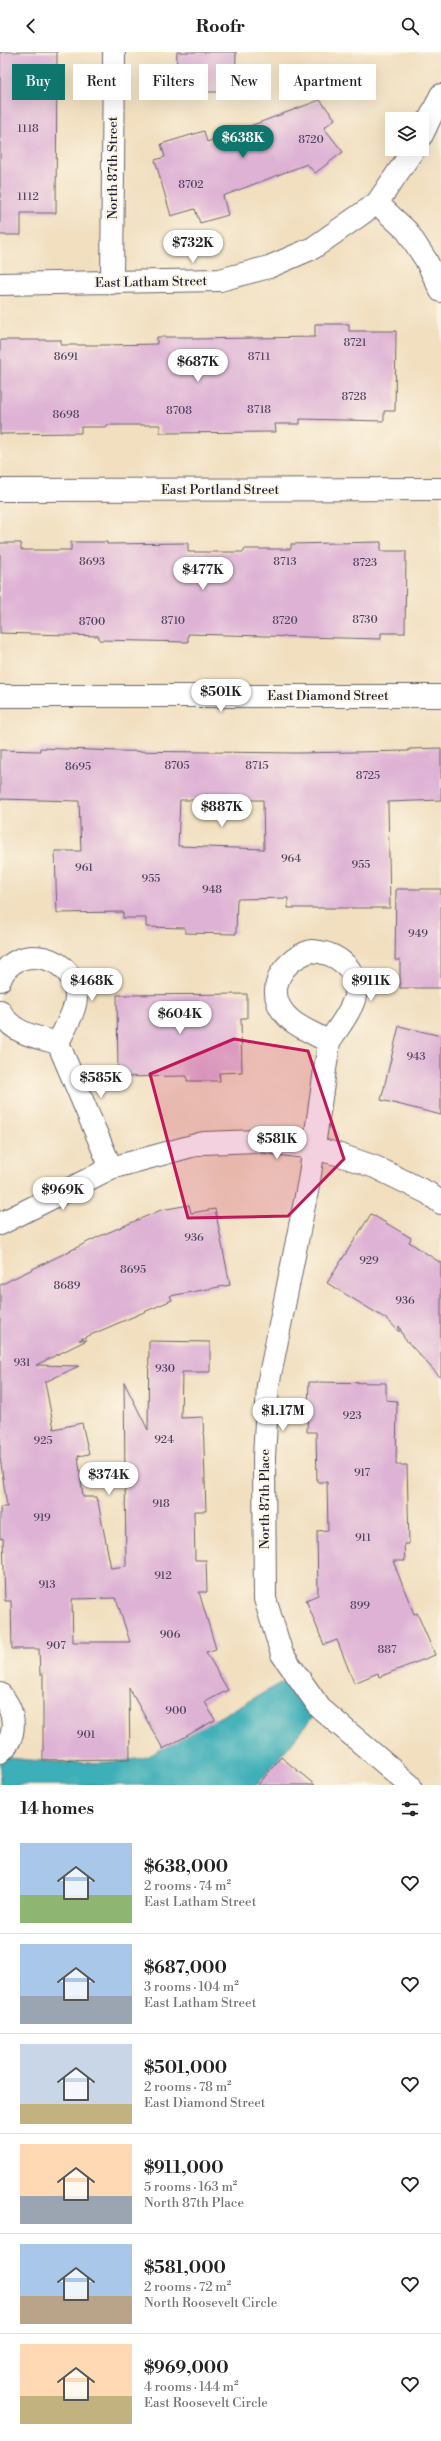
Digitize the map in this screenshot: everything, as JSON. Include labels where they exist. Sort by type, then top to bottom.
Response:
[{"type":"street","name":"North 87th Street","points":[[112,283],[114,52]]},
{"type":"street","points":[[429,120],[441,94]]},
{"type":"street","points":[[409,156],[378,203],[407,231],[426,260],[441,292]]},
{"type":"street","name":"East Latham Street","points":[[0,284],[220,280],[269,267],[313,248],[378,203]]},
{"type":"street","name":"East Portland Street","points":[[0,490],[441,489]]},
{"type":"street","name":"East Diamond Street","points":[[0,696],[441,696]]},
{"type":"street","points":[[0,980],[10,966],[20,959],[33,956],[46,957],[59,963],[68,973],[74,985],[76,998],[58,1043],[111,1168]]},
{"type":"street","points":[[0,1012],[8,1023],[18,1031],[58,1043]]},
{"type":"street","name":"North 87th Place","points":[[329,1042],[314,1148],[268,1385],[264,1458],[265,1599],[282,1654],[320,1708],[410,1785]]},
{"type":"street","points":[[0,1224],[111,1168],[203,1143],[258,1141],[314,1148],[375,1167],[428,1193],[441,1203]]},
{"type":"street","points":[[0,1694],[7,1701],[12,1713],[13,1725],[11,1737],[0,1752]]},
{"type":"highlighted area","points":[[234,1039],[308,1051],[344,1159],[288,1216],[188,1218],[150,1074]]},
{"type":"water","points":[[296,1675],[320,1708],[257,1785],[0,1785],[0,1757],[37,1761],[92,1763],[147,1757]]},
{"type":"building","points":[[0,52],[57,52],[57,64],[12,64],[12,100],[57,100],[56,213],[21,213],[21,235],[0,235]]},
{"type":"building","points":[[177,52],[236,52],[236,64],[216,64],[216,92],[208,92],[208,64],[177,64]]},
{"type":"building","points":[[320,100],[335,119],[324,128],[343,152],[315,173],[307,164],[223,196],[228,215],[200,223],[195,209],[171,216],[155,160],[165,157],[161,144],[204,131],[207,142]]},
{"type":"building","points":[[315,324],[349,324],[349,331],[396,331],[395,411],[384,411],[384,421],[300,419],[300,424],[275,424],[276,432],[160,433],[160,425],[107,425],[107,427],[81,427],[81,433],[0,434],[0,340],[61,340],[61,345],[107,345],[157,344],[157,337],[193,337],[193,339],[315,337]]},
{"type":"building","points":[[71,542],[107,542],[107,544],[188,543],[188,552],[244,552],[244,549],[291,549],[291,544],[381,542],[381,551],[406,551],[405,633],[381,633],[381,639],[188,634],[188,642],[99,640],[99,636],[0,633],[0,543],[21,543],[21,550],[71,550]]},
{"type":"building","points":[[40,748],[117,751],[297,753],[409,751],[409,749],[441,748],[441,800],[388,802],[390,908],[288,908],[288,898],[237,899],[236,934],[185,933],[185,928],[146,927],[146,918],[123,918],[123,912],[57,913],[55,851],[81,851],[79,801],[0,799],[0,750],[40,751]],"holes":[[[180,800],[263,800],[264,849],[178,846]]]},
{"type":"building","points":[[396,889],[441,889],[441,988],[400,988],[400,960],[395,960]]},
{"type":"building","points":[[247,994],[247,1018],[241,1018],[242,1072],[219,1073],[220,1081],[187,1081],[187,1076],[118,1077],[117,995]]},
{"type":"building","points":[[399,1026],[441,1036],[441,1115],[381,1100]]},
{"type":"building","points":[[189,1205],[191,1213],[215,1209],[230,1285],[170,1296],[172,1300],[79,1340],[87,1340],[36,1365],[79,1366],[45,1382],[54,1429],[82,1423],[89,1454],[78,1456],[83,1497],[97,1497],[111,1568],[126,1566],[124,1382],[148,1430],[149,1341],[210,1342],[210,1372],[182,1372],[181,1418],[203,1417],[206,1511],[194,1511],[195,1560],[206,1560],[207,1592],[199,1592],[216,1649],[206,1652],[228,1690],[205,1702],[215,1720],[163,1749],[129,1688],[130,1759],[43,1760],[43,1674],[40,1674],[39,1649],[12,1649],[11,1601],[5,1601],[3,1538],[0,1539],[0,1507],[7,1507],[0,1457],[0,1285],[100,1236],[161,1210]],"holes":[[[116,1598],[130,1642],[73,1642],[72,1599]]]},
{"type":"building","points":[[371,1214],[411,1238],[409,1242],[441,1263],[441,1378],[404,1338],[399,1326],[399,1332],[388,1320],[327,1283]]},
{"type":"building","points":[[309,1382],[386,1383],[386,1400],[397,1401],[396,1465],[407,1465],[409,1544],[404,1544],[405,1561],[393,1561],[414,1614],[417,1613],[435,1655],[379,1677],[378,1673],[354,1683],[337,1640],[324,1645],[306,1600],[318,1595],[317,1531],[328,1530],[327,1482],[317,1482],[316,1432],[307,1432]]},
{"type":"building","points":[[281,1757],[315,1785],[258,1785]]}]
